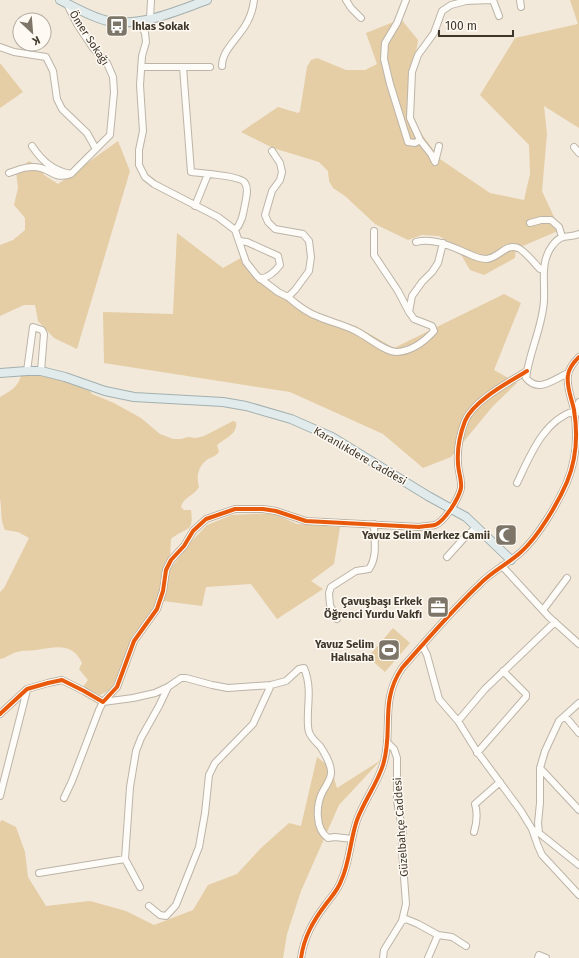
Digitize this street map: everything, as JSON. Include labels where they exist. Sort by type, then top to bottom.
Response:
[{"type":"main road","points":[[64,2],[107,20],[128,23],[161,17],[207,0]]},
{"type":"main road","name":"Karanlıkdere Caddesi","points":[[0,373],[41,371],[53,373],[105,390],[134,397],[223,402],[246,406],[291,419],[332,437],[428,496],[466,517],[510,560]]},
{"type":"street","points":[[150,0],[150,19]]},
{"type":"street","points":[[222,66],[222,60],[245,26],[253,11],[254,0]]},
{"type":"street","points":[[346,0],[361,18]]},
{"type":"street","points":[[406,0],[397,22],[385,42],[384,59],[408,142],[420,140]]},
{"type":"street","points":[[439,146],[435,162],[431,154],[420,140],[410,118],[412,72],[418,55],[434,33],[442,12],[451,5],[466,1],[492,0],[499,16]]},
{"type":"street","name":"Ömer Sokağı","points":[[64,2],[77,24],[107,63],[113,77],[114,92],[110,136],[71,174]]},
{"type":"street","points":[[139,21],[146,42],[141,67],[140,85],[143,131],[139,150],[139,165],[145,177],[154,184],[218,217],[235,230],[246,262],[260,279],[299,306],[318,317],[357,331],[391,351],[398,352],[412,349],[434,331],[432,326],[414,319],[398,290],[374,255],[374,230]]},
{"type":"street","points":[[0,47],[14,52],[46,57],[52,71],[57,99],[62,109],[87,133],[96,149]]},
{"type":"street","points":[[141,67],[210,67]]},
{"type":"street","points":[[183,67],[191,172],[233,178],[244,181],[246,184],[247,190],[240,225],[235,230]]},
{"type":"street","points":[[32,146],[41,159],[48,165],[62,172],[71,174]]},
{"type":"street","points":[[574,147],[579,153]]},
{"type":"street","points":[[272,151],[280,163],[282,172],[280,180],[272,191],[265,215],[268,222],[275,229],[303,234],[309,241],[311,257],[309,271],[288,297]]},
{"type":"street","points":[[9,173],[28,166],[41,168],[60,176],[71,174]]},
{"type":"street","points":[[196,206],[208,174]]},
{"type":"street","points":[[530,223],[541,220],[552,220],[559,228],[562,237]]},
{"type":"street","points":[[568,373],[539,386],[531,384],[526,378],[526,371],[544,301],[543,270],[547,255],[557,240],[562,237],[579,234]]},
{"type":"street","points":[[416,242],[424,240],[443,243],[480,258],[487,259],[498,256],[506,248],[512,246],[520,248],[540,269],[543,270]]},
{"type":"street","points":[[239,241],[247,242],[278,256],[280,265],[266,277],[260,279]]},
{"type":"street","points":[[409,312],[412,296],[438,263],[443,243]]},
{"type":"street","points":[[27,371],[33,327],[42,330],[44,334],[41,371]]},
{"type":"street","points":[[301,958],[305,939],[310,926],[336,890],[344,876],[352,839],[361,811],[381,770],[387,742],[390,690],[399,672],[481,582],[520,553],[534,538],[561,492],[573,464],[577,442],[575,414],[568,387],[568,373],[573,364],[579,358]]},
{"type":"street","points":[[64,798],[99,710],[103,702],[117,687],[134,641],[157,609],[163,591],[166,570],[171,560],[184,546],[193,531],[206,519],[235,508],[276,511],[306,521],[419,527],[435,524],[446,516],[461,487],[458,462],[459,444],[466,420],[475,406],[509,381],[526,371]]},
{"type":"street","points":[[575,414],[579,402]]},
{"type":"street","points":[[517,483],[537,443],[548,429],[565,414],[575,414]]},
{"type":"street","points":[[337,619],[330,605],[329,593],[331,587],[356,571],[369,569],[374,562],[374,524]]},
{"type":"street","points":[[447,557],[465,537],[477,527]]},
{"type":"street","points":[[502,566],[543,610],[579,644]]},
{"type":"street","points":[[543,610],[567,578]]},
{"type":"street","points":[[458,721],[485,688],[555,622]]},
{"type":"street","points":[[422,646],[427,655],[439,699],[458,721],[477,753],[522,811],[532,829],[542,855],[579,895]]},
{"type":"street","points":[[0,714],[27,689],[62,680],[103,702],[155,693],[168,687],[181,678],[228,688],[271,686],[286,682],[299,670],[304,668],[308,677],[309,686],[309,732],[320,746],[331,767],[331,776],[321,794],[318,808],[319,826],[323,835],[328,838],[335,837],[352,839]]},
{"type":"street","points":[[477,753],[526,697],[526,694],[503,671]]},
{"type":"street","points":[[148,906],[160,915],[166,916],[176,905],[199,847],[205,813],[209,775],[215,763],[252,724],[271,686]]},
{"type":"street","points":[[140,887],[125,859],[130,787],[136,751],[141,738],[160,706],[168,687]]},
{"type":"street","points":[[1,793],[27,689]]},
{"type":"street","points":[[539,833],[538,823],[541,790],[540,768],[545,751],[553,730],[559,721],[579,703]]},
{"type":"street","points":[[565,716],[579,733]]},
{"type":"street","name":"Güzelbahçe Caddesi","points":[[383,958],[384,950],[402,920],[406,904],[402,850],[403,833],[397,801],[397,758],[394,748],[387,742]]},
{"type":"street","points":[[540,768],[579,810]]},
{"type":"street","points":[[474,832],[477,813],[475,804],[500,782]]},
{"type":"street","points":[[532,829],[579,865]]},
{"type":"street","points":[[39,873],[125,859]]},
{"type":"street","points":[[402,920],[406,919],[418,924],[438,936],[452,937],[466,946]]},
{"type":"street","points":[[428,958],[438,936]]},
{"type":"street","points":[[538,958],[539,955],[546,958]]},
{"type":"shaded area","points":[[570,0],[579,0],[579,128],[544,106],[547,134],[542,191],[560,230],[516,249],[515,258],[484,275],[470,270],[456,246],[439,236],[422,235],[408,240],[375,224],[345,196],[333,188],[329,181],[328,171],[319,162],[273,148],[241,132],[278,107],[298,113],[300,111],[307,67],[311,60],[317,58],[346,70],[365,70],[377,64],[366,33],[401,19],[418,40],[407,114],[440,159],[490,193],[524,200],[530,174],[529,145],[480,95],[515,38],[578,24]]},
{"type":"shaded area","points":[[0,63],[23,92],[0,108]]},
{"type":"shaded area","points":[[118,141],[130,171],[77,349],[54,338],[38,321],[35,305],[24,305],[0,316],[0,245],[13,240],[25,230],[25,218],[14,205],[18,188],[16,171],[29,161],[41,168],[44,175],[58,184]]},
{"type":"shaded area","points":[[177,233],[223,268],[246,255],[256,275],[325,317],[356,326],[394,348],[504,294],[521,303],[494,370],[517,383],[493,406],[451,457],[423,468],[383,434],[290,392],[104,363],[103,312],[173,314]]},
{"type":"shaded area","points":[[21,374],[53,377],[90,391],[92,394],[114,403],[141,418],[160,434],[173,439],[188,437],[196,438],[204,436],[233,421],[236,422],[233,433],[217,445],[219,452],[208,459],[200,468],[198,475],[199,487],[182,504],[181,507],[184,510],[191,510],[191,523],[188,529],[171,539],[170,555],[163,567],[162,582],[156,607],[133,635],[113,686],[108,691],[100,695],[83,687],[88,680],[79,669],[82,663],[73,651],[68,649],[56,647],[22,651],[0,659],[0,592],[4,588],[29,538],[18,532],[5,530],[3,526],[0,498],[0,397],[10,391],[19,382]]},
{"type":"shaded area","points":[[272,513],[297,524],[340,527],[334,564],[311,581],[323,589],[277,619],[251,584],[206,587],[202,606],[163,601],[168,572],[189,544],[207,525],[232,515]]},
{"type":"shaded area","name":"Yavuz Selim Halısaha","points":[[393,628],[410,643],[385,672],[368,657]]},
{"type":"shaded area","points":[[317,757],[331,768],[337,788],[381,760],[339,805],[301,891],[287,934],[283,958],[0,958],[0,822],[2,820],[16,827],[25,852],[28,877],[46,906],[90,901],[126,911],[154,925],[193,910],[208,885],[237,874],[261,848],[289,823],[301,826]]},
{"type":"cycle path","points":[[301,958],[304,943],[310,930],[317,917],[340,884],[344,874],[357,820],[383,765],[386,752],[389,704],[395,680],[402,668],[470,594],[485,579],[516,556],[534,538],[553,509],[567,482],[574,456],[576,438],[573,406],[568,388],[568,375],[572,365],[579,357]]},
{"type":"cycle path","points":[[0,714],[27,689],[62,680],[103,702],[117,687],[134,641],[157,609],[163,591],[166,570],[171,560],[184,546],[193,531],[206,519],[235,509],[263,509],[276,511],[306,521],[419,527],[439,523],[451,509],[461,488],[458,466],[458,447],[463,426],[469,414],[483,399],[527,371]]},
{"type":"place","name":"İhlas Sokak","points":[[117,26]]},
{"type":"place","name":"Yavuz Selim Merkez Camii","points":[[506,535]]},
{"type":"place","name":"Çavuşbaşı Erkek Öğrenci Yurdu Vakfı","points":[[438,607]]},
{"type":"place","name":"Yavuz Selim Halısaha","points":[[389,650]]}]
